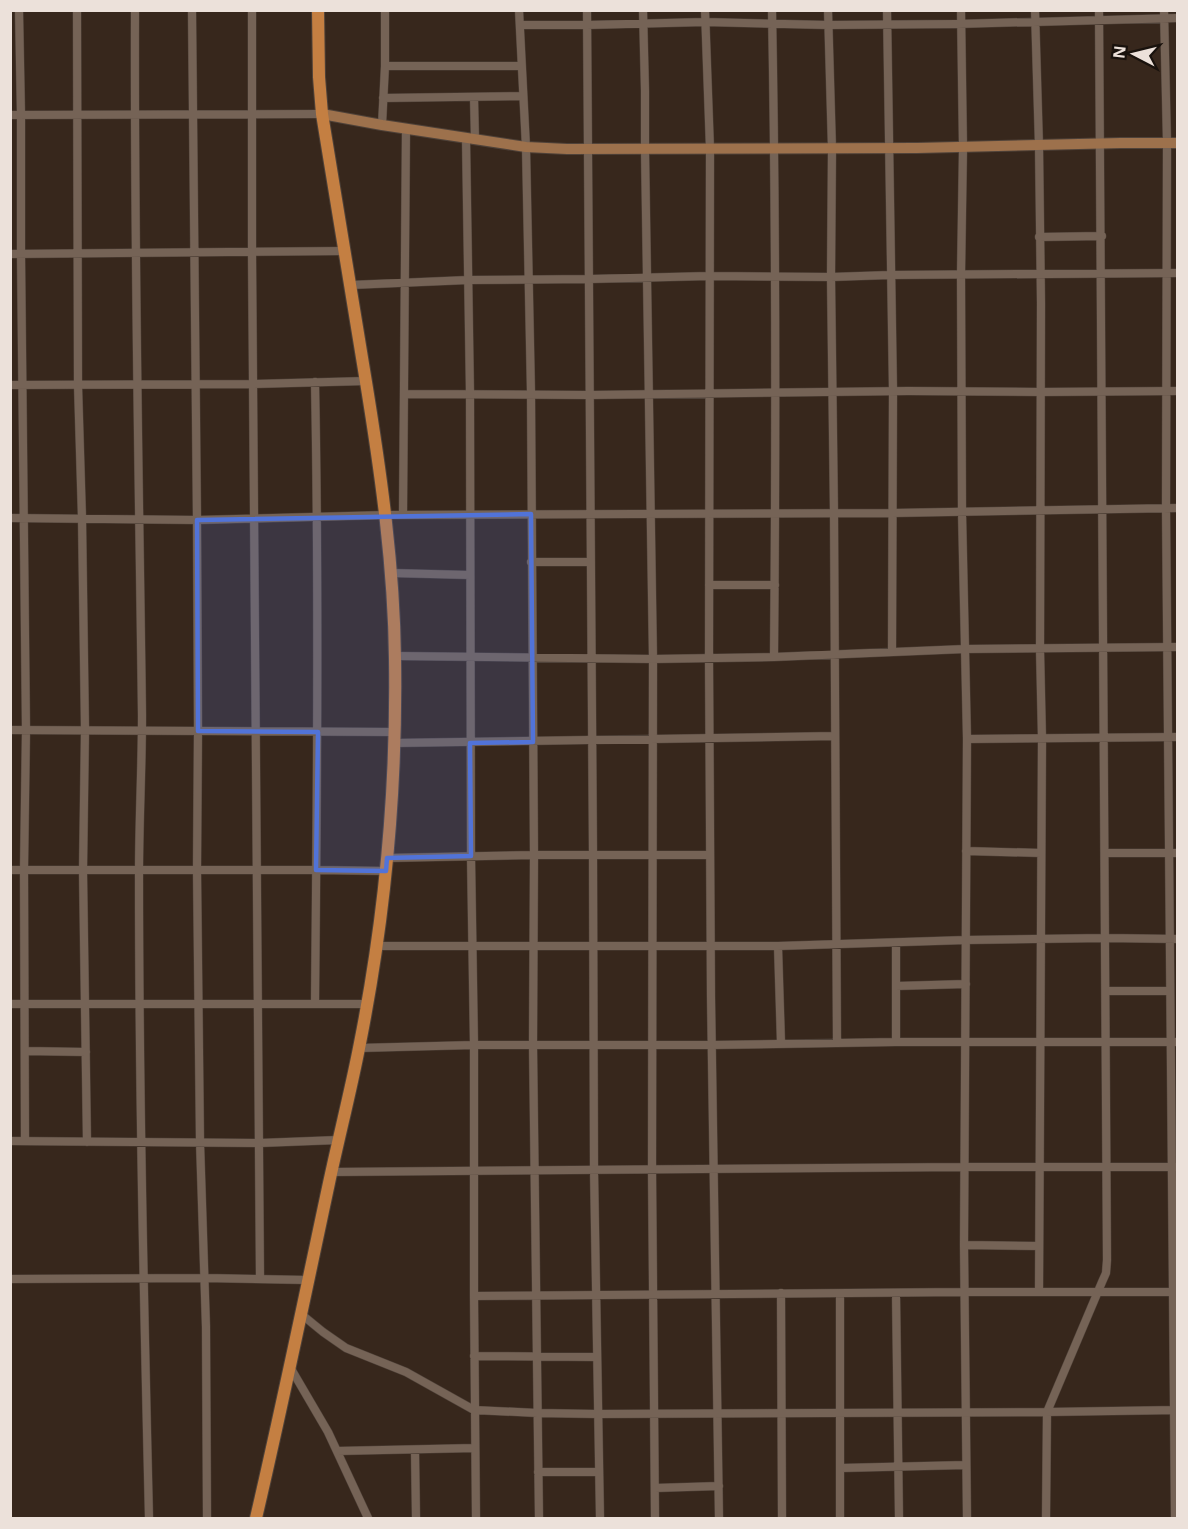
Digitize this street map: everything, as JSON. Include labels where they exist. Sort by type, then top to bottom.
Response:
[{"type":"main road","points":[[256,1518],[367,1004],[386,871],[394,738],[395,656],[386,514],[346,251],[322,114],[318,10]]},
{"type":"street","points":[[19,10],[26,730],[24,870],[26,1141]]},
{"type":"street","points":[[77,10],[78,385],[85,730],[83,871],[87,1142]]},
{"type":"street","points":[[135,10],[136,384],[142,731],[139,870],[141,1142],[149,1518]]},
{"type":"street","points":[[192,10],[197,520],[197,870],[200,1142],[206,1327],[207,1518]]},
{"type":"street","points":[[252,10],[260,1279]]},
{"type":"street","points":[[382,125],[385,10]]},
{"type":"street","points":[[519,10],[526,147],[531,393],[534,855],[532,946],[539,1518]]},
{"type":"street","points":[[587,10],[594,855],[594,1169],[600,1518]]},
{"type":"street","points":[[643,10],[652,659],[652,1169],[656,1518]]},
{"type":"street","points":[[705,10],[710,149],[709,739],[720,1518]]},
{"type":"street","points":[[772,10],[776,392],[774,657]]},
{"type":"street","points":[[828,10],[832,149],[837,1043]]},
{"type":"street","points":[[887,10],[893,513],[892,652]]},
{"type":"street","points":[[961,10],[962,512],[967,739],[964,1167],[967,1518]]},
{"type":"street","points":[[1035,10],[1039,146],[1042,739],[1039,1292]]},
{"type":"street","points":[[1046,1518],[1047,1412],[1106,1273],[1107,1260],[1099,10]]},
{"type":"street","points":[[520,25],[705,22],[961,24],[1099,21],[1164,15],[1178,18]]},
{"type":"street","points":[[1164,15],[1172,143],[1167,273],[1166,508],[1168,737],[1174,939],[1170,991],[1174,1042],[1175,1518]]},
{"type":"street","points":[[385,66],[521,66]]},
{"type":"street","points":[[383,98],[523,96]]},
{"type":"street","points":[[474,97],[470,139],[468,280],[476,1518]]},
{"type":"street","points":[[10,115],[322,114],[526,147],[589,150],[963,148],[1172,143]]},
{"type":"street","points":[[403,515],[406,128]]},
{"type":"street","points":[[1039,237],[1102,236]]},
{"type":"street","points":[[10,254],[346,251]]},
{"type":"street","points":[[351,285],[468,280],[709,276],[1178,273]]},
{"type":"street","points":[[10,386],[366,381]]},
{"type":"street","points":[[315,382],[318,517],[315,1004]]},
{"type":"street","points":[[404,394],[1178,391]]},
{"type":"street","points":[[10,518],[197,520],[386,514],[650,515],[1178,508]]},
{"type":"street","points":[[531,562],[591,562]]},
{"type":"street","points":[[391,573],[470,575]]},
{"type":"street","points":[[709,585],[775,585]]},
{"type":"street","points":[[395,656],[652,659],[774,657],[965,649],[1178,647]]},
{"type":"street","points":[[10,730],[318,732],[470,743],[835,736]]},
{"type":"street","points":[[967,739],[1178,737]]},
{"type":"street","points":[[966,851],[1041,853]]},
{"type":"street","points":[[1105,853],[1173,853]]},
{"type":"street","points":[[387,858],[710,855]]},
{"type":"street","points":[[10,870],[386,871]]},
{"type":"street","points":[[377,946],[778,946],[966,940],[1174,939]]},
{"type":"street","points":[[896,943],[896,1042]]},
{"type":"street","points":[[778,946],[781,1043]]},
{"type":"street","points":[[896,986],[966,984]]},
{"type":"street","points":[[1106,991],[1170,991]]},
{"type":"street","points":[[10,1004],[367,1004]]},
{"type":"street","points":[[359,1048],[474,1045],[1174,1042]]},
{"type":"street","points":[[25,1051],[86,1052]]},
{"type":"street","points":[[10,1141],[260,1143],[338,1140]]},
{"type":"street","points":[[331,1172],[1175,1167]]},
{"type":"street","points":[[964,1245],[1039,1246]]},
{"type":"street","points":[[10,1279],[308,1280]]},
{"type":"street","points":[[474,1296],[1175,1292]]},
{"type":"street","points":[[781,1293],[782,1518]]},
{"type":"street","points":[[896,1293],[898,1518]]},
{"type":"street","points":[[840,1294],[840,1518]]},
{"type":"street","points":[[301,1314],[346,1348],[406,1372],[474,1410],[597,1414],[1176,1410]]},
{"type":"street","points":[[474,1356],[597,1357]]},
{"type":"street","points":[[290,1366],[328,1432],[368,1518]]},
{"type":"street","points":[[337,1451],[475,1448]]},
{"type":"street","points":[[416,1450],[416,1518]]},
{"type":"street","points":[[841,1468],[966,1465]]},
{"type":"street","points":[[538,1472],[598,1472]]},
{"type":"street","points":[[655,1488],[719,1486]]},
{"type":"highlighted area","points":[[531,514],[533,742],[470,743],[471,856],[387,858],[386,871],[316,870],[318,732],[198,731],[197,520]]}]
